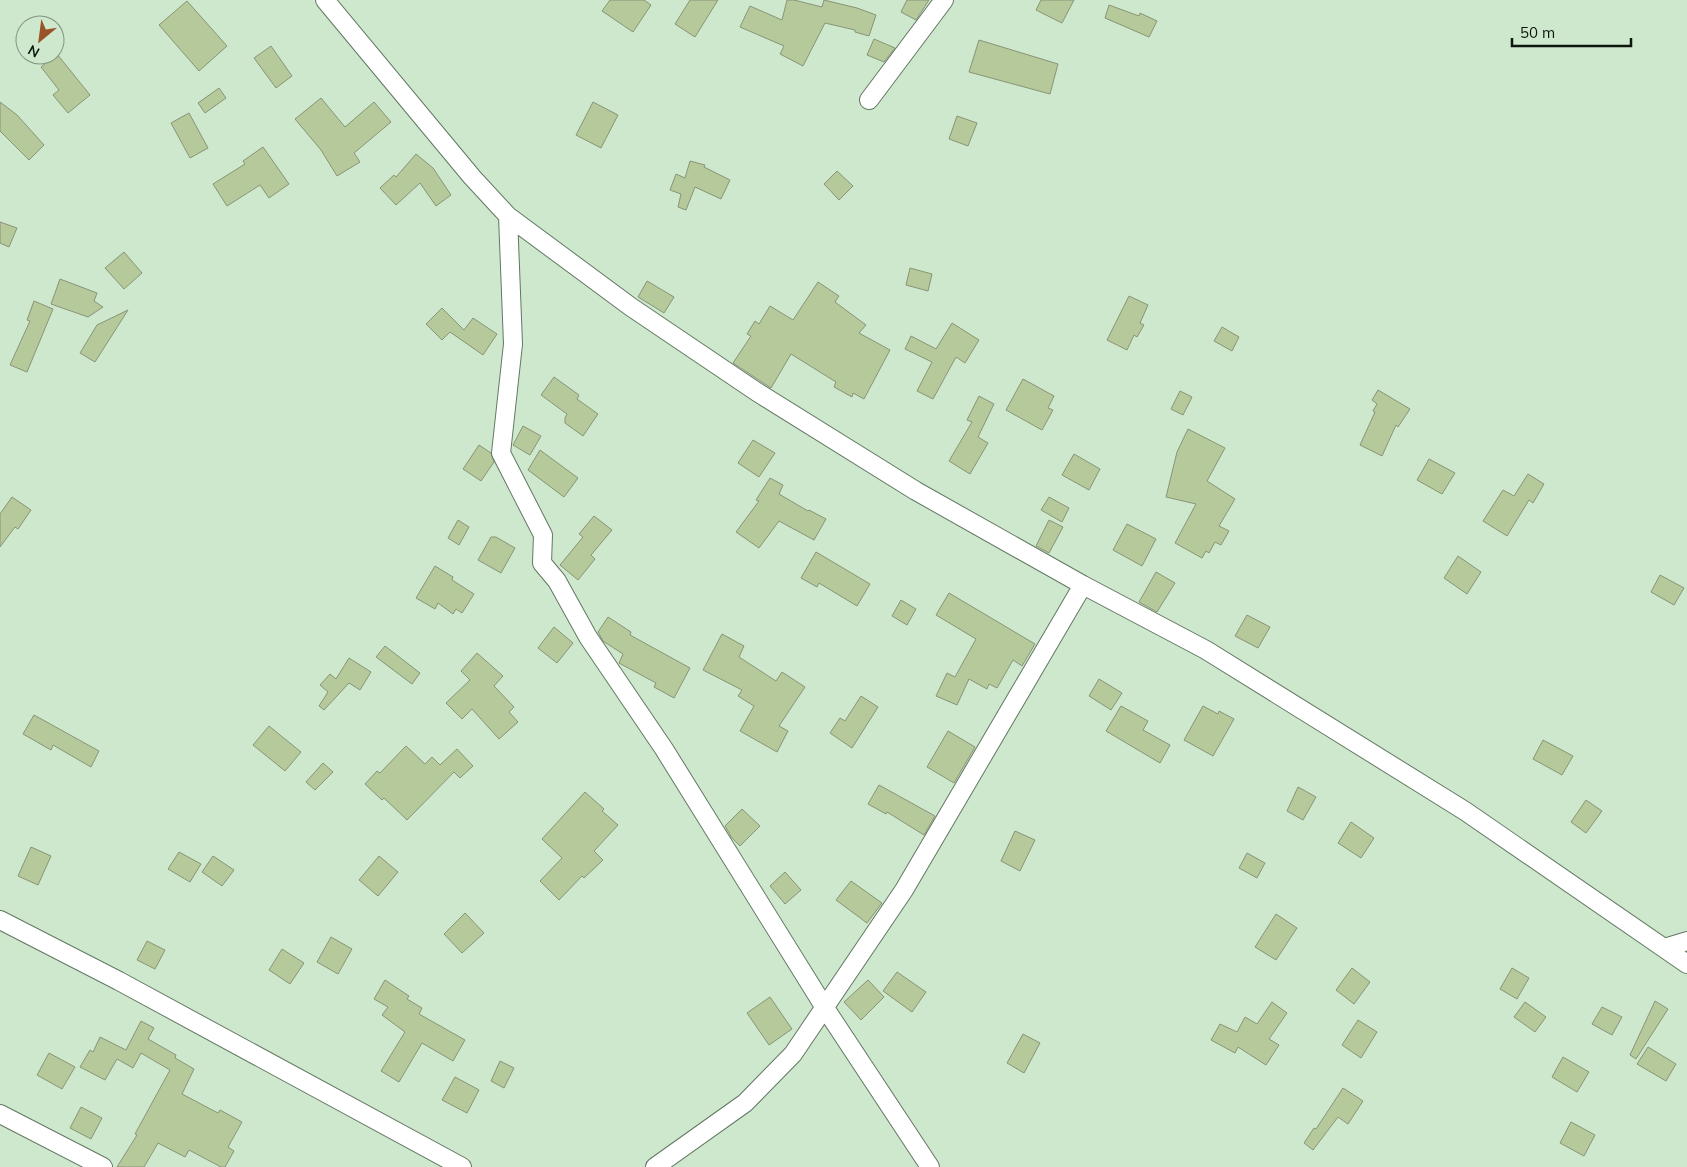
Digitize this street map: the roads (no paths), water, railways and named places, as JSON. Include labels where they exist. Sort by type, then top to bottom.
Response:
[{"type":"street","points":[[325,0],[472,178],[508,216],[631,307],[758,392],[916,491],[1083,585],[1206,650],[1457,806],[1687,964]]},
{"type":"street","points":[[868,100],[944,0]]},
{"type":"street","points":[[508,216],[512,344],[501,452],[544,535],[542,563],[557,581],[588,637],[664,750],[825,1008],[930,1167]]},
{"type":"street","points":[[654,1167],[745,1104],[793,1054],[904,890],[1083,585]]},
{"type":"street","points":[[0,920],[119,981],[462,1167]]},
{"type":"street","points":[[1664,948],[1687,941]]},
{"type":"street","points":[[0,1114],[103,1167]]}]
